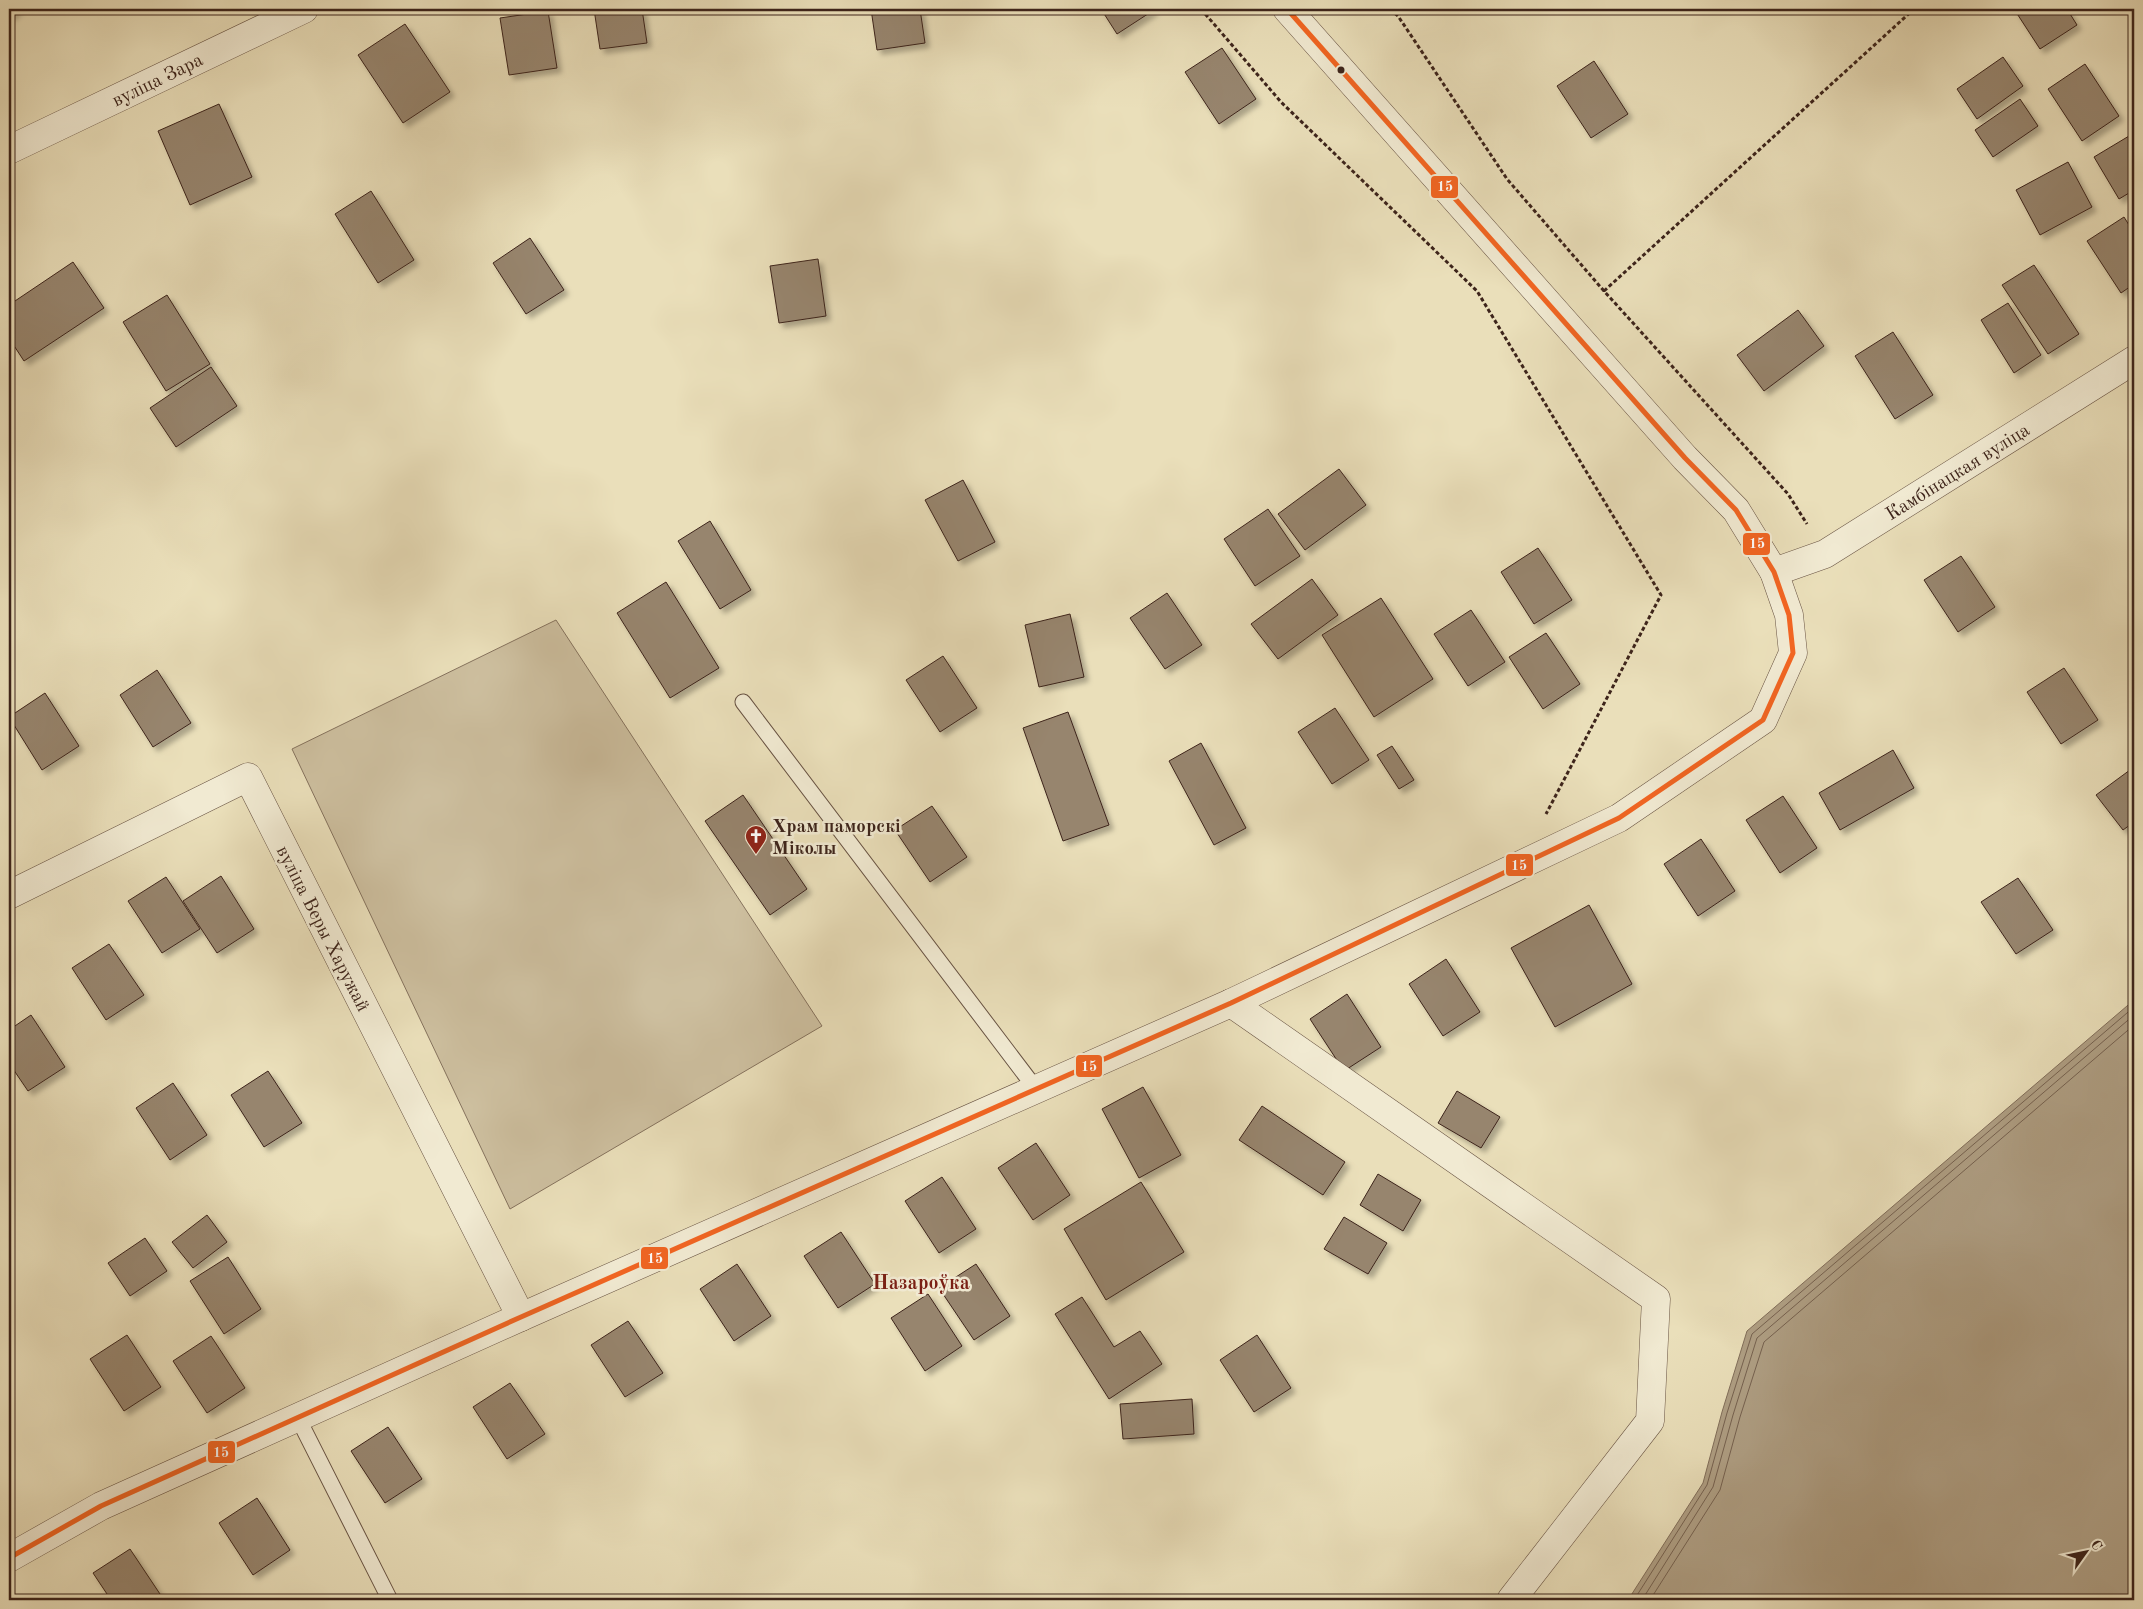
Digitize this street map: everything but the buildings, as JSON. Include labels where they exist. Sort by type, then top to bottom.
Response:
[{"type":"street","name":"вуліца Зара","points":[[9,150],[304,9]]},
{"type":"street","points":[[9,1558],[101,1506],[521,1317],[1231,1003],[1620,818],[1763,720],[1792,653],[1789,615],[1774,572],[1736,510],[1685,458],[1287,9]]},
{"type":"street","name":"Камбінацкая вуліца","points":[[1774,572],[1825,554],[2134,360]]},
{"type":"street","name":"вуліца Веры Харужай","points":[[9,896],[248,777],[521,1317]]},
{"type":"street","points":[[1231,1003],[1656,1299],[1650,1422],[1512,1600]]},
{"type":"lane","points":[[743,702],[1036,1089]]},
{"type":"lane","points":[[298,1418],[390,1600]]},
{"type":"path","points":[[1201,9],[1281,102],[1477,291],[1661,595],[1519,866]]},
{"type":"path","points":[[1390,9],[1398,16],[1507,179],[1604,290],[1788,494],[1825,554]]},
{"type":"path","points":[[1604,290],[1914,9]]},
{"type":"shaded area","points":[[556,620],[822,1026],[510,1209],[292,749]]},
{"type":"water","points":[[2134,1000],[2134,1600],[1628,1600],[1703,1483],[1747,1331]]},
{"type":"transit line","name":"15","points":[[9,1558],[101,1506],[521,1317],[1231,1003],[1619,818],[1763,720],[1793,653],[1789,615],[1774,572],[1736,510],[1685,458],[1287,9]]},
{"type":"place","name":"Храм паморскі Міколы","points":[[756,855]]},
{"type":"district","name":"Назароўка","points":[[921,1282]]}]
